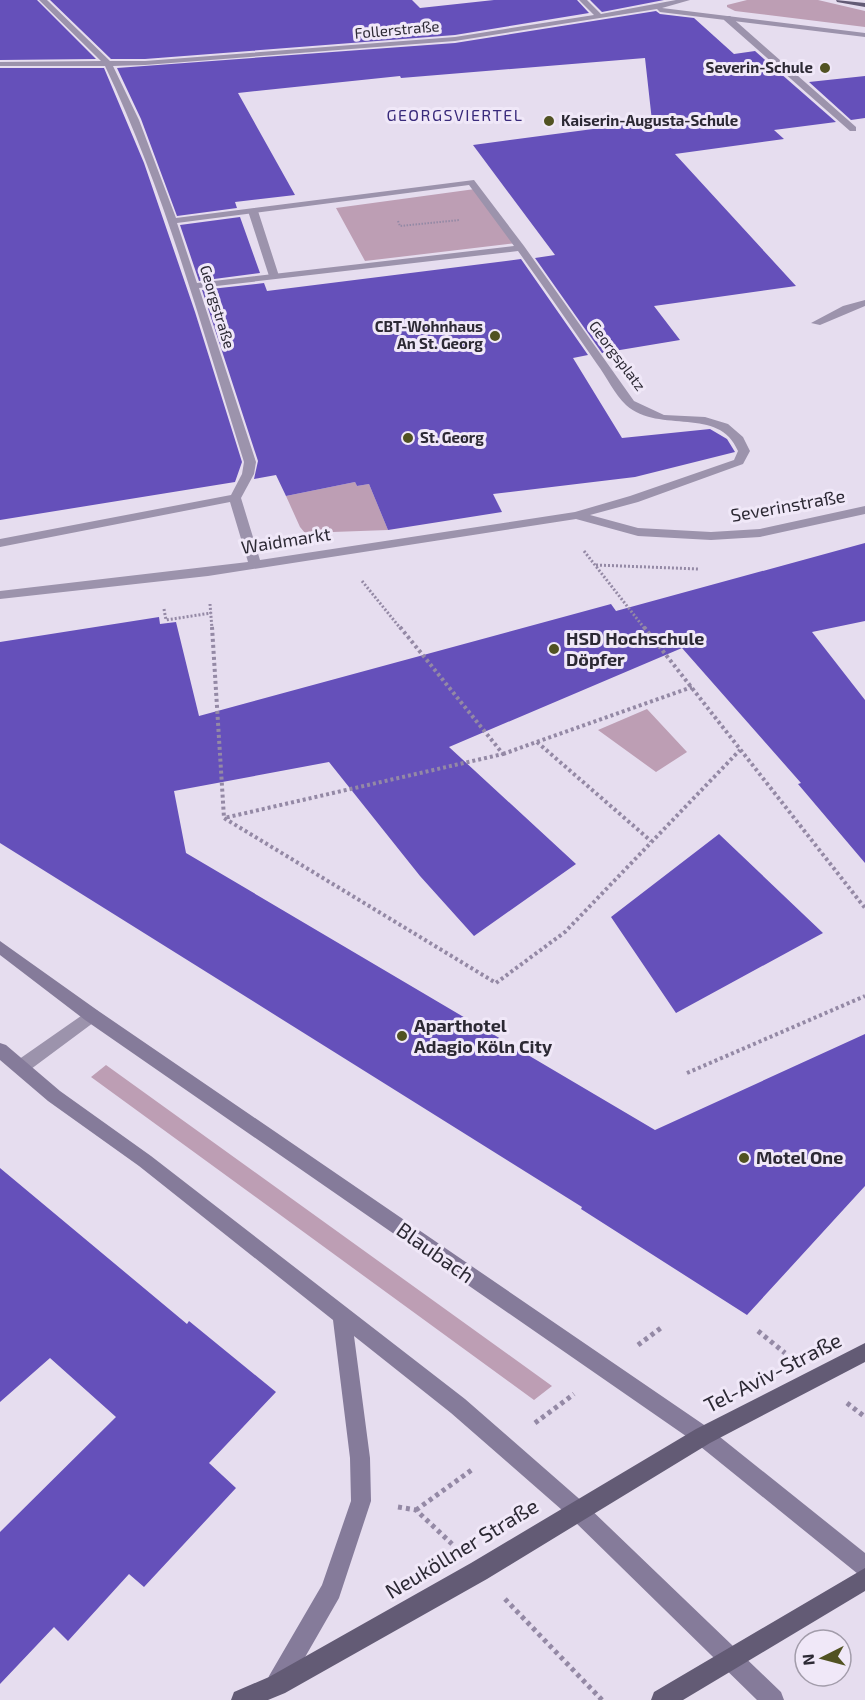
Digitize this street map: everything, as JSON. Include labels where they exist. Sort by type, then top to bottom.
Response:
[{"type":"main road","points":[[840,0],[865,5]]},
{"type":"main road","name":"Blaubach","points":[[0,947],[91,1015],[703,1436],[865,1567]]},
{"type":"main road","points":[[0,1050],[54,1096],[145,1161],[458,1406],[578,1510],[773,1700]]},
{"type":"main road","points":[[277,1685],[332,1590],[361,1501],[360,1458],[342,1314]]},
{"type":"main road","name":"Tel-Aviv-Straße","points":[[703,1436],[865,1352]]},
{"type":"main road","name":"Neuköllner Straße","points":[[242,1700],[277,1685],[479,1571],[703,1436]]},
{"type":"main road","points":[[662,1700],[865,1579]]},
{"type":"street","points":[[43,0],[107,62]]},
{"type":"street","points":[[583,0],[600,17]]},
{"type":"street","name":"Follerstraße","points":[[0,64],[156,62],[455,39],[648,9],[686,0]]},
{"type":"street","points":[[648,9],[865,35]]},
{"type":"street","points":[[727,18],[853,129]]},
{"type":"street","name":"Georgstraße","points":[[107,62],[135,120],[172,221],[250,462],[248,474],[235,498]]},
{"type":"street","name":"Georgsplatz","points":[[172,221],[471,182],[521,248],[630,403],[651,414],[670,419],[705,420],[724,426],[739,439],[744,451],[739,462],[634,499],[576,515]]},
{"type":"street","points":[[253,211],[274,276]]},
{"type":"street","points":[[193,286],[521,248]]},
{"type":"street","points":[[816,323],[847,308],[865,303]]},
{"type":"street","points":[[0,543],[235,498],[255,565]]},
{"type":"street","name":"Severinstraße","points":[[576,515],[638,532],[723,536],[760,533],[865,510]]},
{"type":"street","name":"Waidmarkt","points":[[0,595],[107,585],[255,565],[576,515]]},
{"type":"street","points":[[21,1067],[91,1015]]},
{"type":"path","points":[[384,194],[400,226],[463,219]]},
{"type":"path","points":[[558,517],[865,908]]},
{"type":"path","points":[[338,551],[503,754]]},
{"type":"path","points":[[164,606],[166,620],[211,613],[224,818]]},
{"type":"path","points":[[224,818],[503,754],[692,687]]},
{"type":"path","points":[[537,742],[651,841]]},
{"type":"path","points":[[224,818],[496,984],[565,932],[740,750]]},
{"type":"path","points":[[687,1073],[865,996]]},
{"type":"path","points":[[551,1412],[570,1397]]},
{"type":"path","points":[[416,1510],[443,1491]]},
{"type":"path","points":[[396,1506],[416,1510],[440,1533]]},
{"type":"path","points":[[533,1629],[602,1700]]},
{"type":"shaded area","points":[[747,0],[818,0],[865,11],[865,27],[735,11],[727,7],[727,5]]},
{"type":"shaded area","points":[[475,189],[517,243],[365,261],[336,208]]},
{"type":"shaded area","points":[[355,482],[357,486],[369,484],[388,530],[305,533],[286,496]]},
{"type":"shaded area","points":[[647,709],[687,752],[656,772],[598,730]]},
{"type":"shaded area","points":[[106,1065],[552,1386],[534,1400],[91,1077]]},
{"type":"building","points":[[0,0],[37,0],[96,59],[0,60]]},
{"type":"building","points":[[50,0],[412,0],[420,8],[494,0],[577,0],[589,13],[455,35],[145,59],[111,59]]},
{"type":"building","points":[[590,0],[664,0],[602,12]]},
{"type":"building","points":[[656,11],[660,14],[694,18],[734,54],[755,51],[836,122],[774,130],[784,139],[675,154],[796,286],[654,306],[680,340],[602,353],[535,258],[555,255],[473,145],[646,122],[653,130],[645,58],[401,78],[400,76],[238,93],[295,195],[235,202],[237,208],[177,216],[141,119],[117,68],[455,43]]},
{"type":"building","points":[[0,68],[104,68],[144,163],[195,312],[242,462],[235,482],[0,520]]},
{"type":"building","points":[[865,76],[865,118],[851,120],[809,82]]},
{"type":"building","points":[[240,217],[260,273],[199,281],[180,225]]},
{"type":"building","points":[[521,259],[588,355],[573,358],[622,438],[710,429],[727,439],[735,452],[635,477],[493,494],[502,512],[388,530],[369,484],[357,486],[355,482],[286,496],[276,475],[254,479],[258,461],[202,290],[264,283],[267,291]]},
{"type":"building","points":[[865,543],[865,621],[812,632],[865,700],[865,863],[798,784],[801,783],[682,648],[449,747],[576,864],[474,936],[420,876],[329,762],[174,791],[186,853],[655,1130],[865,1034],[865,1186],[747,1315],[581,1209],[582,1207],[0,843],[0,642],[159,617],[160,624],[176,622],[199,716],[611,604],[616,611]]},
{"type":"building","points":[[719,834],[823,933],[676,1013],[611,917]]},
{"type":"building","points":[[0,1168],[187,1324],[189,1321],[276,1392],[209,1463],[236,1488],[144,1587],[129,1574],[68,1641],[54,1627],[0,1684],[0,1532],[116,1417],[50,1358],[0,1402]]},
{"type":"place","name":"Severin-Schule","points":[[825,68]]},
{"type":"place","name":"Kaiserin-Augusta-Schule","points":[[549,121]]},
{"type":"place","name":"CBT-Wohnhaus An St. Georg","points":[[495,336]]},
{"type":"place","name":"St. Georg","points":[[408,438]]},
{"type":"place","name":"HSD Hochschule Döpfer","points":[[554,649]]},
{"type":"place","name":"Aparthotel Adagio Köln City","points":[[402,1036]]},
{"type":"place","name":"Motel One","points":[[744,1158]]},
{"type":"district","name":"GEORGSVIERTEL","points":[[455,115]]}]
